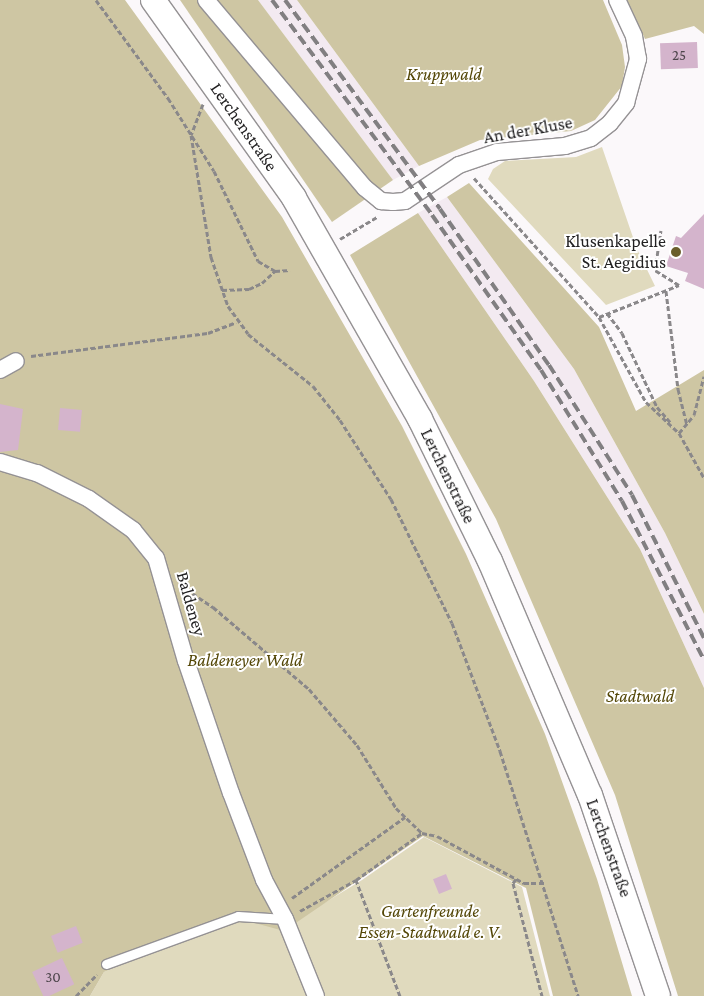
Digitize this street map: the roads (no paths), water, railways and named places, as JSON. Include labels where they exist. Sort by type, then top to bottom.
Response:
[{"type":"main road","name":"Lerchenstraße","points":[[153,0],[294,198],[420,419],[490,561],[590,795],[658,996]]},
{"type":"street","name":"An der Kluse","points":[[206,0],[365,188],[381,201],[393,202],[405,201],[459,165],[498,152],[565,146],[591,138],[610,123],[626,103],[638,59],[634,36],[617,0]]},
{"type":"street","points":[[0,370],[16,361]]},
{"type":"street","name":"Baldeney","points":[[0,462],[38,472],[108,511],[145,542],[164,580],[186,661],[231,793],[264,880],[283,918],[316,996]]},
{"type":"lane","points":[[106,964],[238,916],[283,918]]},
{"type":"railway","points":[[272,0],[432,215],[541,370],[622,501],[704,660]]},
{"type":"railway","points":[[285,0],[440,209],[549,365],[632,495],[704,638]]},
{"type":"place","name":"Klusenkapelle St. Aegidius","points":[[676,252]]},
{"type":"park label","name":"Kruppwald","points":[[444,74]]},
{"type":"park label","name":"Baldeneyer Wald","points":[[245,660]]},
{"type":"park label","name":"Stadtwald","points":[[640,696]]},
{"type":"park label","name":"Gartenfreunde Essen-Stadtwald e. V.","points":[[430,922]]}]
